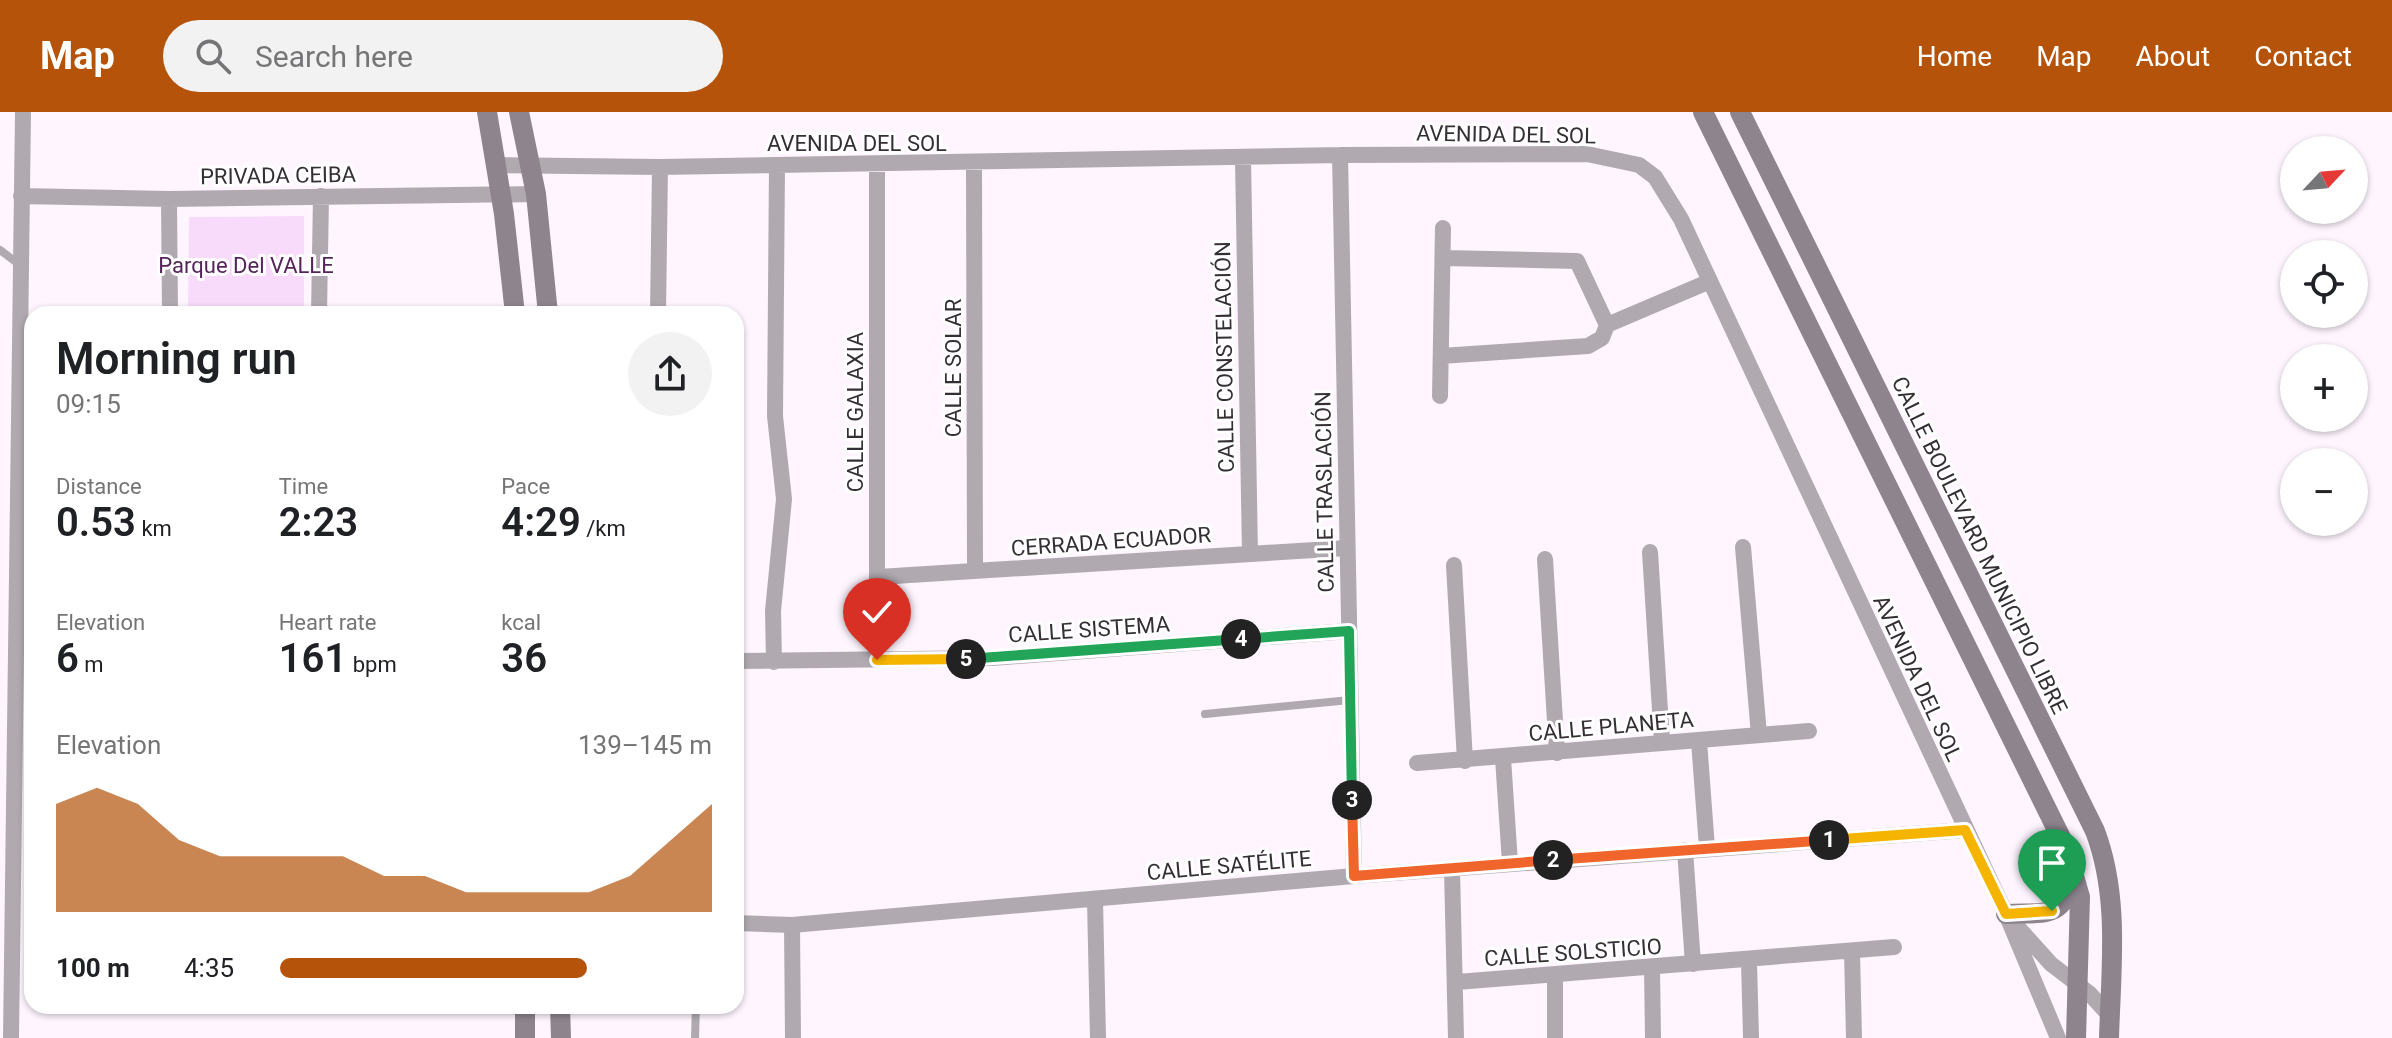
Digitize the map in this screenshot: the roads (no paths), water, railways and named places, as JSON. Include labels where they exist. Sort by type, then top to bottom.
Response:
[{"type":"main road","points":[[487,112],[501,194],[514,306]]},
{"type":"main road","points":[[519,112],[536,194],[547,306]]},
{"type":"main road","points":[[1703,112],[2045,804],[2076,874],[2080,897],[2076,1038]]},
{"type":"main road","name":"CALLE BOULEVARD MUNICIPIO LIBRE","points":[[1740,112],[2095,831],[2108,864],[2112,909],[2109,1038]]},
{"type":"main road","points":[[2006,914],[2058,910],[2066,902],[2076,874]]},
{"type":"main road","points":[[525,1014],[525,1038]]},
{"type":"main road","points":[[560,1014],[561,1038]]},
{"type":"street","points":[[11,1038],[6,948],[8,629],[23,112]]},
{"type":"street","name":"AVENIDA DEL SOL","points":[[496,165],[974,164],[1340,155],[1587,154],[1639,165],[1655,177],[1669,196],[2006,914],[2058,1038]]},
{"type":"street","name":"CALLE TRASLACIÓN","points":[[1340,155],[1354,876]]},
{"type":"street","name":"CALLE CONSTELACIÓN","points":[[1243,159],[1250,554]]},
{"type":"street","name":"CALLE GALAXIA","points":[[877,164],[877,660]]},
{"type":"street","name":"CALLE SOLAR","points":[[974,164],[975,571]]},
{"type":"street","points":[[774,662],[773,611],[784,499],[775,416],[777,165]]},
{"type":"street","points":[[658,306],[660,167]]},
{"type":"street","name":"PRIVADA CEIBA","points":[[21,196],[169,199],[536,194]]},
{"type":"street","points":[[319,306],[321,196]]},
{"type":"street","points":[[169,199],[170,306]]},
{"type":"street","points":[[1440,396],[1443,228]]},
{"type":"street","points":[[1443,258],[1577,261],[1607,325]]},
{"type":"street","points":[[1441,356],[1588,346],[1602,338],[1607,325],[1708,282]]},
{"type":"street","points":[[1743,547],[1759,735]]},
{"type":"street","name":"CERRADA ECUADOR","points":[[878,577],[1347,548]]},
{"type":"street","points":[[1650,552],[1662,742]]},
{"type":"street","points":[[1545,559],[1557,753]]},
{"type":"street","points":[[1454,565],[1465,761]]},
{"type":"street","name":"CALLE SISTEMA","points":[[744,661],[992,658],[1349,631]]},
{"type":"street","name":"CALLE PLANETA","points":[[1417,763],[1809,731]]},
{"type":"street","points":[[1699,741],[1707,848]]},
{"type":"street","points":[[1503,758],[1510,863]]},
{"type":"street","name":"CALLE SATÉLITE","points":[[744,923],[792,925],[1510,863],[1965,830]]},
{"type":"street","name":"CALLE SOLSTICIO","points":[[1685,850],[1693,964]]},
{"type":"street","points":[[1452,870],[1456,1038]]},
{"type":"street","points":[[1095,900],[1098,1038]]},
{"type":"street","points":[[2006,914],[2051,964],[2077,983],[2110,1016]]},
{"type":"street","points":[[792,925],[793,1038]]},
{"type":"street","name":"CALLE SOLSTICIO","points":[[1457,982],[1894,947]]},
{"type":"street","points":[[1852,952],[1854,1038]]},
{"type":"street","points":[[1749,961],[1751,1038]]},
{"type":"street","points":[[1652,968],[1653,1038]]},
{"type":"street","points":[[1555,975],[1555,1038]]},
{"type":"lane","points":[[0,250],[20,265]]},
{"type":"lane","points":[[1205,714],[1350,700]]},
{"type":"lane","points":[[695,1038],[696,1014]]},
{"type":"park label","name":"Parque Del VALLE","points":[[246,265]]}]
